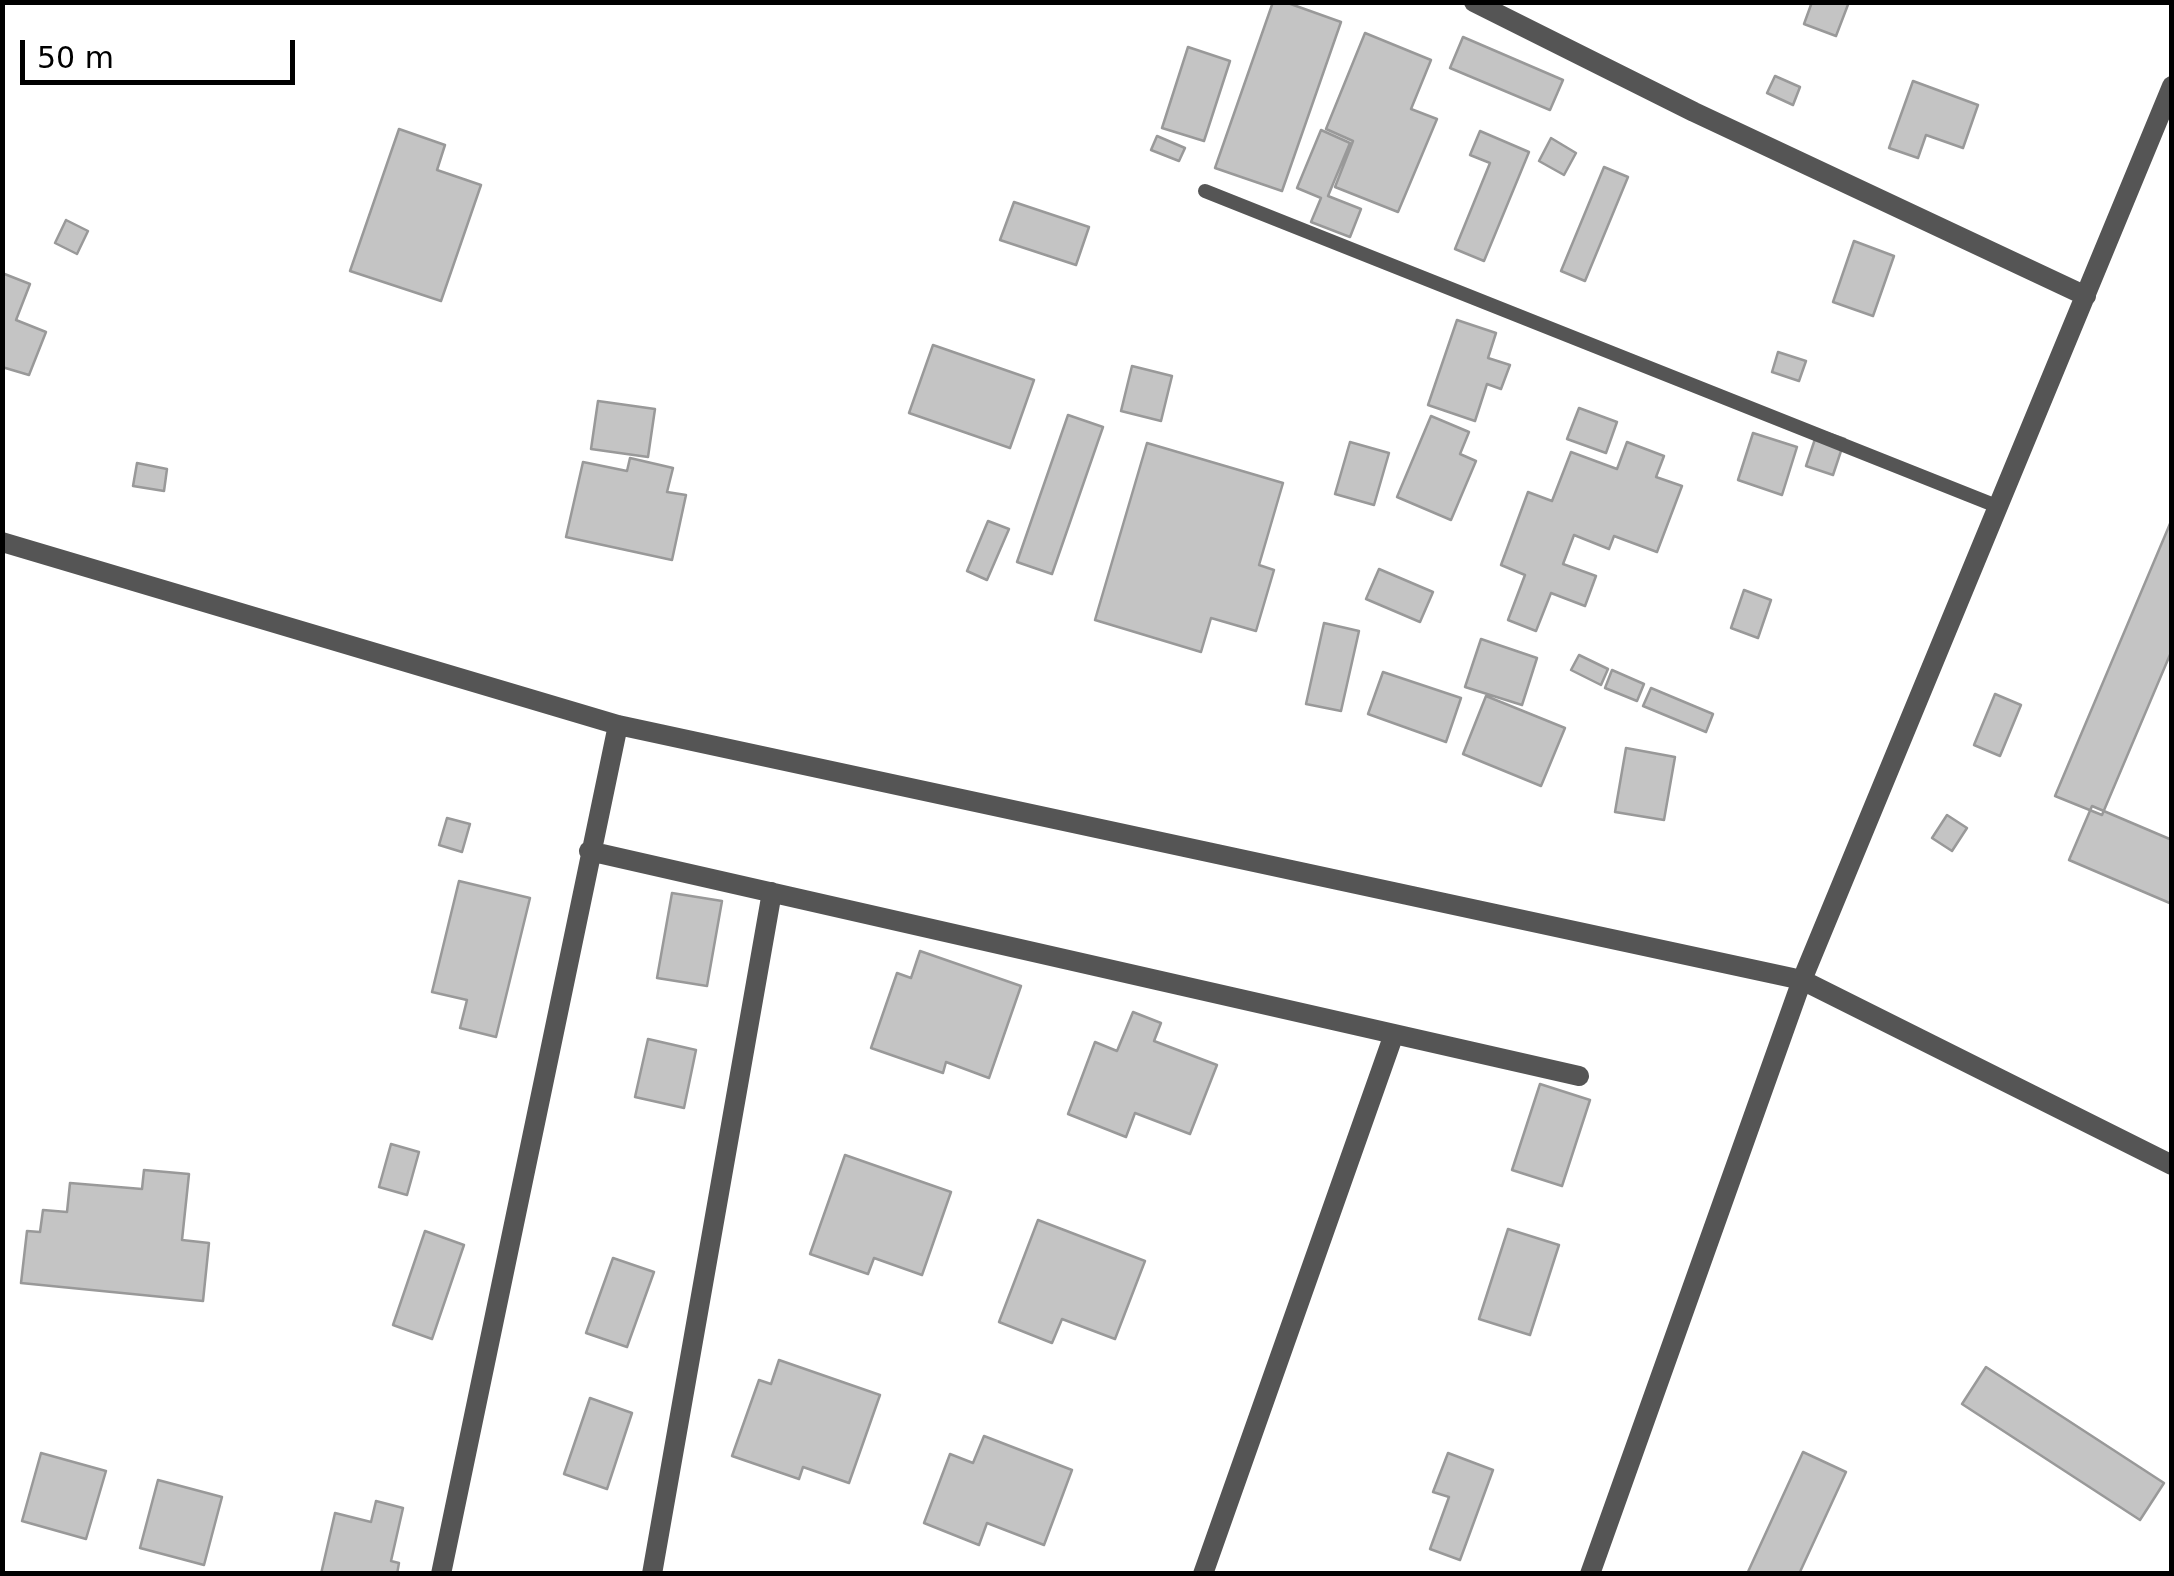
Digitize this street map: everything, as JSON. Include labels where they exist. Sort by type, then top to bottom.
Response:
[{"type":"street","points":[[1474,2],[1694,112],[2086,296]]},
{"type":"street","points":[[1590,1574],[1802,980],[2172,86]]},
{"type":"street","points":[[2,542],[618,725],[1802,980],[2172,1165]]},
{"type":"street","points":[[441,1574],[618,725]]},
{"type":"street","points":[[590,851],[1579,1076]]},
{"type":"street","points":[[652,1574],[772,892]]},
{"type":"street","points":[[1203,1574],[1394,1034]]},
{"type":"lane","points":[[1205,190],[1999,507]]},
{"type":"building","points":[[1273,2],[1285,2],[1341,22],[1282,191],[1215,168]]},
{"type":"building","points":[[1812,2],[1849,2],[1836,36],[1804,24]]},
{"type":"building","points":[[1365,33],[1431,60],[1411,109],[1437,119],[1398,212],[1335,187],[1353,141],[1326,129]]},
{"type":"building","points":[[1463,37],[1563,80],[1550,110],[1450,68]]},
{"type":"building","points":[[1188,47],[1230,61],[1204,141],[1162,128]]},
{"type":"building","points":[[1775,76],[1800,87],[1793,105],[1767,93]]},
{"type":"building","points":[[1913,81],[1978,105],[1963,148],[1926,135],[1918,158],[1889,148]]},
{"type":"building","points":[[399,129],[445,145],[437,170],[481,185],[441,301],[350,271]]},
{"type":"building","points":[[1321,130],[1350,143],[1328,196],[1361,209],[1350,237],[1311,222],[1321,198],[1297,188]]},
{"type":"building","points":[[1480,131],[1529,152],[1484,261],[1455,249],[1490,163],[1470,155]]},
{"type":"building","points":[[1157,136],[1185,148],[1179,161],[1151,150]]},
{"type":"building","points":[[1551,138],[1576,153],[1564,175],[1539,161]]},
{"type":"building","points":[[1604,167],[1628,177],[1585,281],[1561,271]]},
{"type":"building","points":[[1014,202],[1089,227],[1076,265],[1000,240]]},
{"type":"building","points":[[66,220],[88,231],[77,254],[55,243]]},
{"type":"building","points":[[1854,241],[1894,256],[1873,316],[1833,302]]},
{"type":"building","points":[[2,273],[30,284],[16,320],[46,332],[29,375],[2,367]]},
{"type":"building","points":[[1457,320],[1496,333],[1488,358],[1510,365],[1501,389],[1487,384],[1475,421],[1428,405]]},
{"type":"building","points":[[933,345],[1034,380],[1010,448],[909,413]]},
{"type":"building","points":[[1778,352],[1806,361],[1799,381],[1772,372]]},
{"type":"building","points":[[1132,366],[1172,376],[1161,421],[1121,411]]},
{"type":"building","points":[[598,401],[655,409],[648,457],[591,449]]},
{"type":"building","points":[[1579,408],[1617,422],[1606,453],[1567,439]]},
{"type":"building","points":[[1068,415],[1103,427],[1052,574],[1017,562]]},
{"type":"building","points":[[1431,416],[1469,432],[1460,454],[1476,461],[1451,520],[1397,497]]},
{"type":"building","points":[[1818,430],[1845,439],[1833,475],[1806,466]]},
{"type":"building","points":[[1753,433],[1797,447],[1782,495],[1738,480]]},
{"type":"building","points":[[1350,442],[1389,453],[1374,505],[1335,494]]},
{"type":"building","points":[[1627,442],[1664,456],[1656,477],[1682,486],[1657,552],[1614,536],[1609,549],[1574,535],[1563,564],[1596,576],[1585,606],[1551,593],[1536,631],[1508,620],[1525,575],[1501,565],[1528,492],[1552,501],[1571,452],[1617,469]]},
{"type":"building","points":[[1147,443],[1283,483],[1259,565],[1274,570],[1256,631],[1211,618],[1201,652],[1095,620]]},
{"type":"building","points":[[630,458],[673,468],[667,492],[686,495],[672,560],[566,537],[583,462],[627,471]]},
{"type":"building","points":[[137,463],[167,469],[164,491],[133,486]]},
{"type":"building","points":[[2172,519],[2172,650],[2102,815],[2055,796]]},
{"type":"building","points":[[988,521],[1009,529],[987,580],[967,571]]},
{"type":"building","points":[[1379,569],[1433,592],[1420,622],[1366,599]]},
{"type":"building","points":[[1744,590],[1771,600],[1758,638],[1731,628]]},
{"type":"building","points":[[1324,623],[1359,631],[1341,711],[1306,704]]},
{"type":"building","points":[[1481,639],[1537,658],[1522,705],[1465,687]]},
{"type":"building","points":[[1579,655],[1608,669],[1601,685],[1571,670]]},
{"type":"building","points":[[1612,670],[1644,684],[1637,701],[1605,688]]},
{"type":"building","points":[[1383,672],[1461,698],[1446,742],[1368,714]]},
{"type":"building","points":[[1651,688],[1713,714],[1706,732],[1643,706]]},
{"type":"building","points":[[1995,694],[2021,705],[2000,756],[1974,745]]},
{"type":"building","points":[[1486,696],[1565,728],[1541,786],[1463,754]]},
{"type":"building","points":[[1626,748],[1675,757],[1664,820],[1615,812]]},
{"type":"building","points":[[2092,806],[2172,840],[2172,904],[2069,860]]},
{"type":"building","points":[[1947,815],[1967,828],[1952,851],[1932,838]]},
{"type":"building","points":[[447,818],[470,824],[462,852],[439,845]]},
{"type":"building","points":[[459,881],[530,898],[496,1037],[460,1028],[467,1000],[432,992]]},
{"type":"building","points":[[672,893],[722,901],[707,986],[657,978]]},
{"type":"building","points":[[920,951],[1021,986],[989,1078],[946,1062],[943,1073],[871,1048],[897,973],[911,978]]},
{"type":"building","points":[[1133,1012],[1161,1023],[1154,1041],[1217,1065],[1190,1134],[1135,1113],[1126,1137],[1068,1114],[1095,1042],[1117,1051]]},
{"type":"building","points":[[648,1039],[696,1050],[684,1108],[635,1097]]},
{"type":"building","points":[[1540,1084],[1590,1100],[1562,1186],[1512,1170]]},
{"type":"building","points":[[391,1144],[419,1152],[407,1195],[379,1187]]},
{"type":"building","points":[[845,1155],[951,1192],[922,1275],[874,1258],[868,1274],[810,1254]]},
{"type":"building","points":[[144,1170],[189,1174],[182,1240],[209,1243],[203,1301],[21,1283],[27,1231],[40,1232],[43,1210],[67,1212],[70,1183],[142,1189]]},
{"type":"building","points":[[1038,1220],[1145,1261],[1115,1339],[1062,1319],[1052,1343],[999,1322]]},
{"type":"building","points":[[1508,1229],[1559,1245],[1530,1335],[1479,1319]]},
{"type":"building","points":[[425,1231],[464,1245],[432,1339],[393,1325]]},
{"type":"building","points":[[613,1258],[654,1272],[627,1347],[586,1333]]},
{"type":"building","points":[[779,1360],[880,1395],[849,1483],[803,1467],[799,1479],[732,1456],[759,1380],[771,1384]]},
{"type":"building","points":[[1986,1367],[2164,1483],[2140,1520],[1962,1404]]},
{"type":"building","points":[[590,1398],[632,1413],[607,1489],[564,1474]]},
{"type":"building","points":[[984,1436],[1072,1470],[1044,1545],[987,1523],[979,1545],[924,1523],[950,1454],[973,1463]]},
{"type":"building","points":[[1803,1452],[1846,1472],[1799,1574],[1747,1574]]},
{"type":"building","points":[[41,1453],[106,1471],[86,1539],[22,1521]]},
{"type":"building","points":[[1448,1453],[1493,1470],[1460,1560],[1430,1549],[1449,1497],[1433,1492]]},
{"type":"building","points":[[158,1480],[222,1497],[204,1565],[140,1548]]},
{"type":"building","points":[[376,1501],[403,1508],[391,1561],[399,1563],[397,1574],[321,1574],[335,1513],[371,1522]]}]
